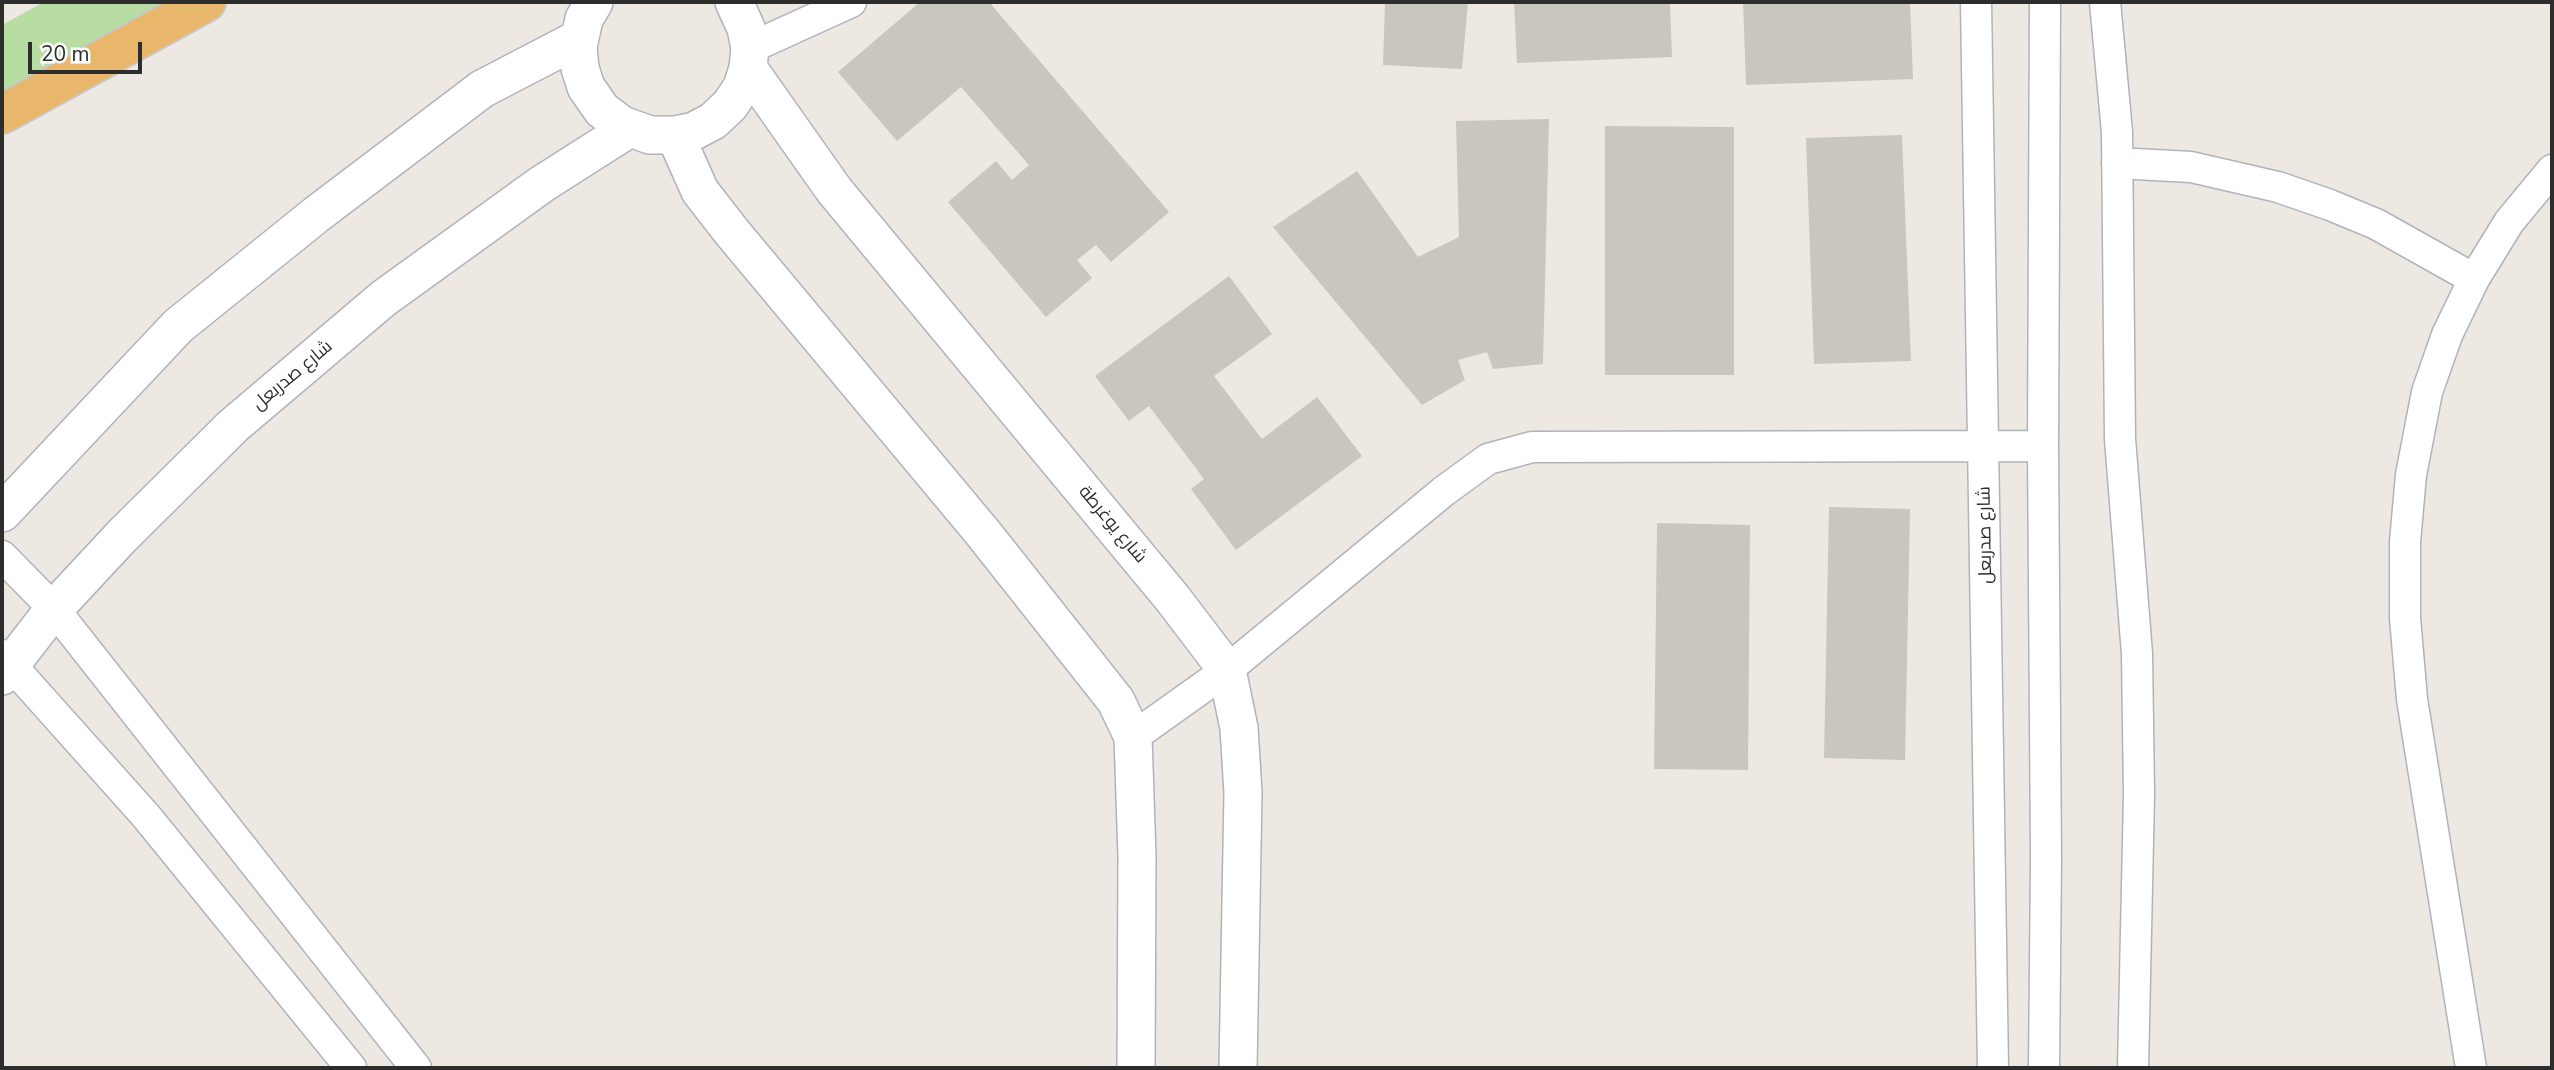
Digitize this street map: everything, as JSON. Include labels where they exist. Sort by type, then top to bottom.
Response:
[{"type":"highway","points":[[2,114],[206,2]]},
{"type":"street","points":[[594,2],[584,19],[580,38],[580,68],[586,87],[602,110],[630,128],[650,135],[675,135],[694,131],[713,121],[730,105],[742,87],[749,58],[851,2]]},
{"type":"street","name":"شارع يوغرطة","points":[[734,2],[746,28],[749,58],[834,190],[1172,599],[1227,670],[1239,729],[1243,793],[1238,1068]]},
{"type":"street","name":"شارع صدربعل","points":[[1976,2],[1993,1068]]},
{"type":"street","points":[[2044,1068],[2045,2]]},
{"type":"street","points":[[2105,2],[2114,89],[2117,163],[2120,439],[2137,654],[2133,1068]]},
{"type":"street","points":[[2,513],[177,326],[317,214],[482,89],[580,38]]},
{"type":"street","name":"شارع صدربعل","points":[[4,665],[122,536],[233,426],[384,298],[541,184],[630,128]]},
{"type":"street","points":[[675,135],[686,164],[708,201],[983,533],[1116,701],[1133,737],[1137,856],[1136,1068]]},
{"type":"street","points":[[2117,163],[2191,167],[2278,187],[2376,224],[2474,279]]},
{"type":"street","points":[[2471,1068],[2412,699],[2405,618],[2405,542],[2411,475],[2427,392],[2447,335],[2474,279],[2508,222],[2552,170]]},
{"type":"street","points":[[1133,737],[1227,670],[1444,491],[1488,460],[1532,447],[2043,446]]},
{"type":"street","points":[[2,556],[54,609],[416,1068]]},
{"type":"street","points":[[4,665],[146,816],[351,1068]]},
{"type":"green space","points":[[44,2],[170,2],[2,93],[2,25]]},
{"type":"building","points":[[920,2],[989,2],[1169,212],[1111,262],[1096,245],[1077,260],[1092,278],[1046,317],[948,202],[996,161],[1012,180],[1029,165],[961,87],[897,141],[838,72]]},
{"type":"building","points":[[1385,2],[1468,2],[1462,69],[1383,65]]},
{"type":"building","points":[[1514,2],[1670,2],[1672,57],[1517,63]]},
{"type":"building","points":[[1743,2],[1910,2],[1913,79],[1746,85]]},
{"type":"building","points":[[1549,119],[1543,364],[1493,369],[1487,352],[1458,360],[1465,380],[1422,405],[1273,227],[1357,171],[1418,257],[1459,237],[1456,121]]},
{"type":"building","points":[[1605,126],[1734,127],[1734,375],[1605,375]]},
{"type":"building","points":[[1902,135],[1911,361],[1814,364],[1806,138]]},
{"type":"building","points":[[1229,276],[1272,334],[1214,376],[1262,439],[1317,397],[1362,456],[1236,550],[1191,489],[1204,479],[1149,406],[1129,421],[1095,376]]},
{"type":"building","points":[[1829,507],[1910,509],[1905,760],[1824,758]]},
{"type":"building","points":[[1657,523],[1750,525],[1748,770],[1654,769]]}]
